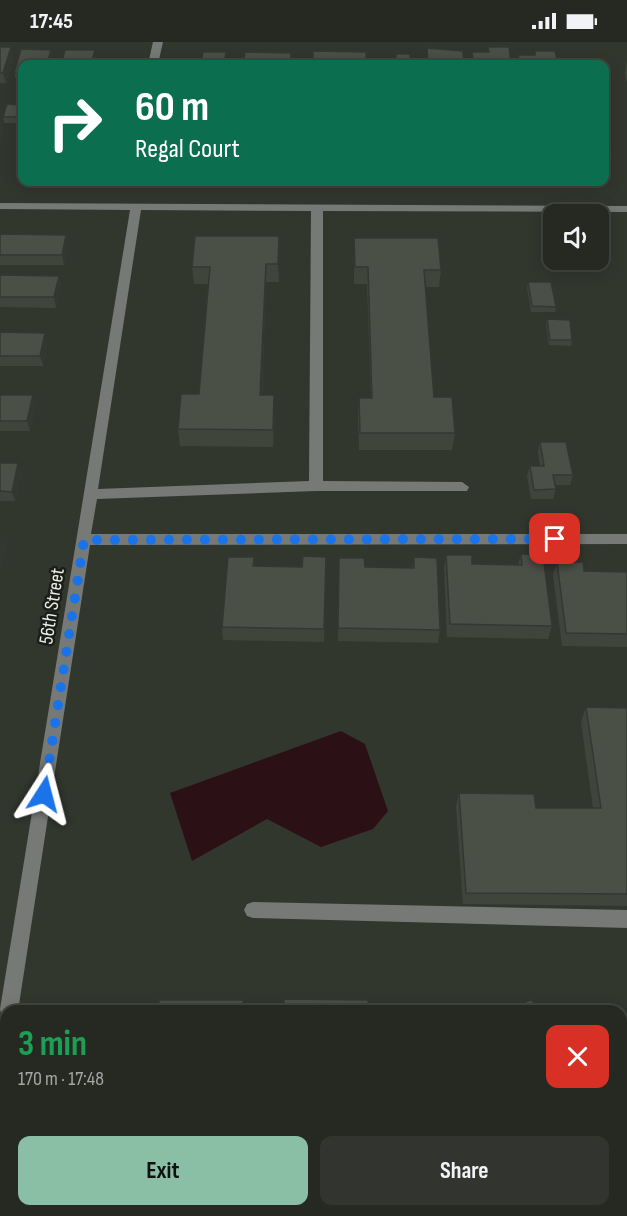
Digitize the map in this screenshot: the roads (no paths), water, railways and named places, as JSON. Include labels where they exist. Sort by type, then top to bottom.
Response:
[{"type":"street","points":[[154,60],[158,42]]},
{"type":"street","points":[[0,206],[627,209]]},
{"type":"street","name":"56th Street","points":[[10,1005],[136,207]]},
{"type":"street","points":[[316,486],[317,208]]},
{"type":"street","points":[[91,494],[316,486],[462,487]]},
{"type":"street","points":[[84,540],[627,539]]},
{"type":"street","points":[[253,910],[627,919]]}]
